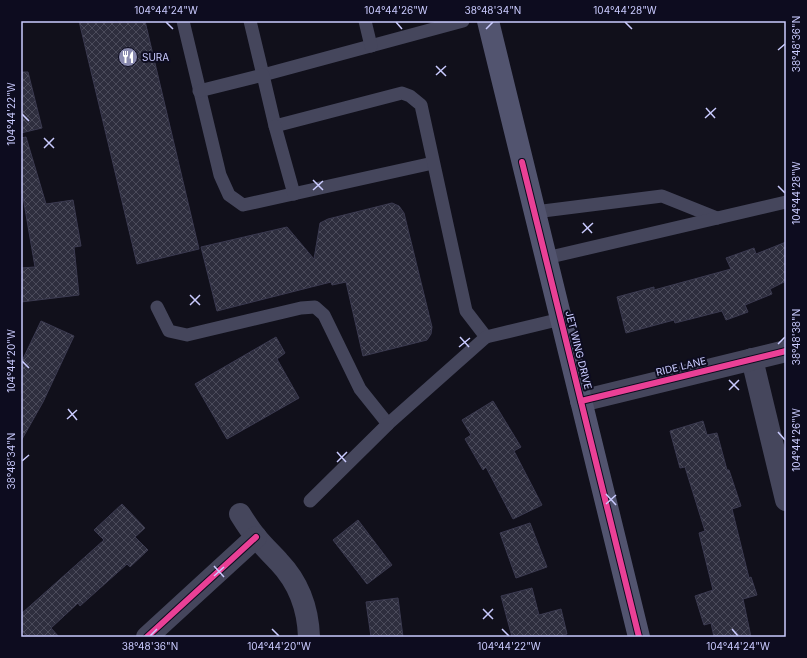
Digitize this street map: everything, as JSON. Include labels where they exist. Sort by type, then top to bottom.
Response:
[{"type":"main road","name":"JET WING DRIVE","points":[[488,21],[639,637]]},
{"type":"street","name":"RIDE LANE","points":[[581,401],[786,351]]},
{"type":"street","points":[[752,359],[786,500]]},
{"type":"street","points":[[240,514],[256,537],[293,579],[301,595],[307,613],[309,637]]},
{"type":"street","points":[[147,637],[256,537]]},
{"type":"lane","points":[[183,21],[220,175],[229,195],[243,205],[434,163]]},
{"type":"lane","points":[[250,21],[262,75],[294,194]]},
{"type":"lane","points":[[364,21],[371,46]]},
{"type":"lane","points":[[199,91],[463,21]]},
{"type":"lane","points":[[275,126],[402,93],[410,96],[421,105],[466,311],[486,337]]},
{"type":"lane","points":[[535,212],[662,196],[717,218]]},
{"type":"lane","points":[[546,258],[786,202]]},
{"type":"lane","points":[[157,307],[170,331],[187,335],[301,308],[314,307],[324,315],[360,390],[388,424]]},
{"type":"lane","points":[[310,501],[388,424],[486,337],[561,320]]},
{"type":"building","points":[[79,21],[145,21],[199,249],[137,264]]},
{"type":"building","points":[[21,72],[28,72],[42,128],[21,133]]},
{"type":"building","points":[[26,137],[46,204],[73,200],[81,246],[74,247],[79,295],[21,302],[21,268],[35,267],[23,197],[21,198],[21,138]]},
{"type":"building","points":[[392,203],[399,206],[404,213],[432,327],[431,334],[427,340],[363,356],[346,282],[332,285],[331,282],[217,311],[201,247],[287,227],[314,259],[320,223],[328,219]]},
{"type":"building","points":[[786,242],[786,281],[770,289],[772,294],[745,305],[748,312],[726,320],[722,311],[675,323],[674,320],[626,333],[617,297],[654,287],[654,290],[731,269],[726,258],[754,248],[756,254]]},
{"type":"building","points":[[41,321],[74,336],[43,402],[21,441],[21,363]]},
{"type":"building","points":[[276,337],[285,353],[277,359],[299,398],[227,439],[195,384]]},
{"type":"building","points":[[493,401],[521,447],[514,451],[542,505],[513,519],[486,467],[483,470],[465,439],[471,435],[462,420]]},
{"type":"building","points":[[703,421],[707,435],[717,433],[727,470],[729,470],[741,506],[732,509],[749,578],[751,577],[757,595],[743,599],[751,637],[714,637],[711,623],[704,625],[695,596],[713,590],[699,533],[705,531],[685,467],[680,468],[670,431]]},
{"type":"building","points":[[122,504],[145,528],[135,537],[148,550],[130,567],[127,564],[80,606],[78,603],[51,628],[59,637],[27,637],[21,630],[21,614],[104,540],[94,530]]},
{"type":"building","points":[[358,520],[392,565],[367,584],[333,540]]},
{"type":"building","points":[[530,523],[547,567],[516,578],[500,533]]},
{"type":"building","points":[[532,588],[539,615],[561,609],[567,634],[556,637],[512,637],[501,596]]},
{"type":"building","points":[[398,598],[403,637],[371,637],[366,602]]},
{"type":"cycle path","points":[[522,162],[639,637]]},
{"type":"cycle path","points":[[581,401],[786,351]]},
{"type":"cycle path","points":[[147,637],[256,537]]},
{"type":"place","name":"SURA","points":[[128,57]]}]
